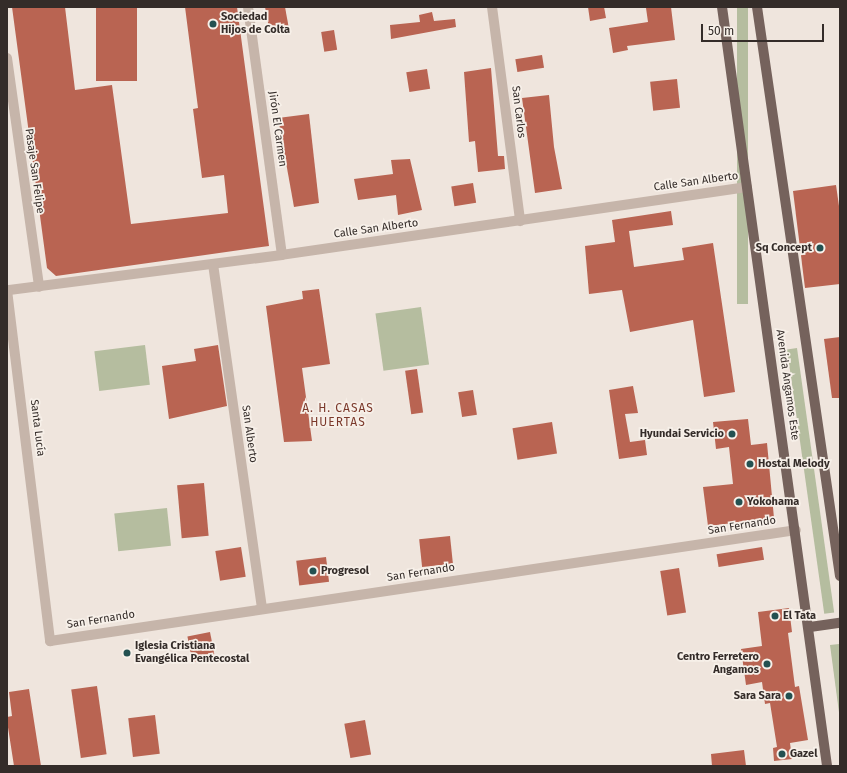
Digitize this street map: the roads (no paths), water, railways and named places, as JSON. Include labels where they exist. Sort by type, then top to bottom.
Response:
[{"type":"main road","name":"Avenida Angamos Este","points":[[722,7],[810,627],[827,766]]},
{"type":"main road","points":[[757,7],[840,576]]},
{"type":"main road","points":[[810,627],[840,623]]},
{"type":"street","name":"Jirón El Carmen","points":[[248,7],[282,255]]},
{"type":"street","name":"San Carlos","points":[[492,7],[520,220]]},
{"type":"street","name":"Pasaje San Felipe","points":[[7,58],[39,287]]},
{"type":"street","name":"Calle San Alberto","points":[[7,290],[282,255],[747,187]]},
{"type":"street","name":"San Alberto","points":[[213,264],[262,608]]},
{"type":"street","name":"Santa Lucía","points":[[7,290],[50,641]]},
{"type":"street","name":"San Fernando","points":[[50,641],[262,608],[796,530]]},
{"type":"place","name":"Sociedad Hijos de Colta","points":[[213,24]]},
{"type":"place","name":"Sq Concept","points":[[820,248]]},
{"type":"place","name":"Hyundai Servicio","points":[[732,434]]},
{"type":"place","name":"Hostal Melody","points":[[750,464]]},
{"type":"place","name":"Yokohama","points":[[739,502]]},
{"type":"place","name":"Progresol","points":[[313,571]]},
{"type":"place","name":"El Tata","points":[[775,616]]},
{"type":"place","name":"Iglesia Cristiana Evangélica Pentecostal","points":[[127,653]]},
{"type":"place","name":"Centro Ferretero Angamos","points":[[767,664]]},
{"type":"place","name":"Sara Sara","points":[[789,696]]},
{"type":"place","name":"Gazel","points":[[782,754]]},
{"type":"district","name":"A. H. CASAS HUERTAS","points":[[338,416]]}]
